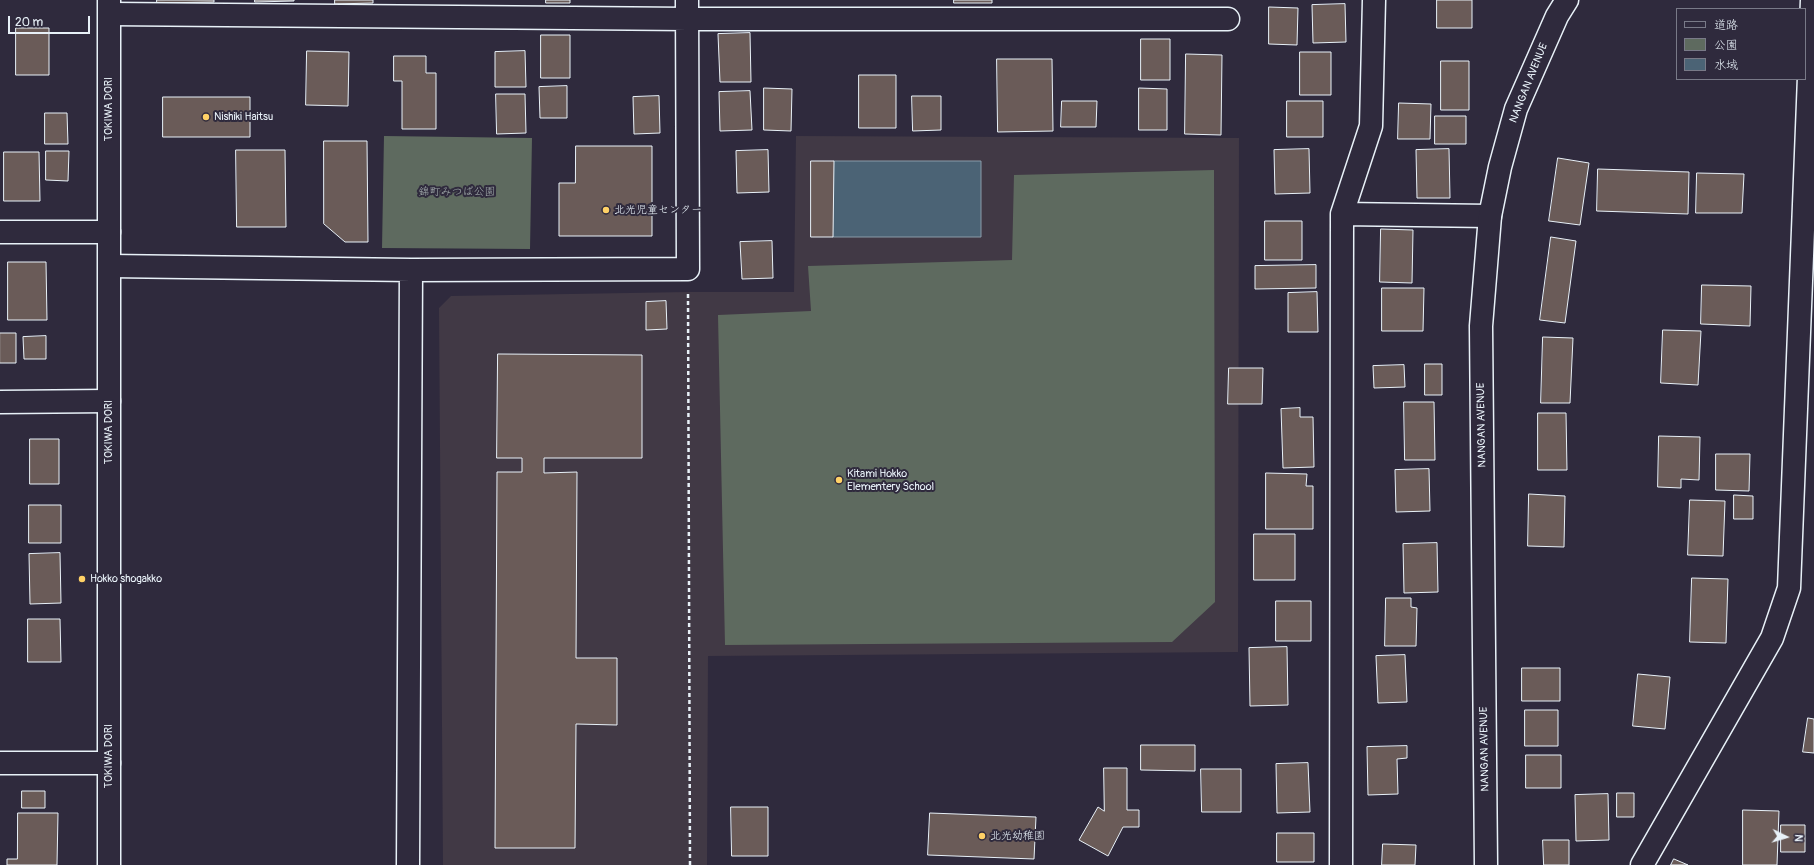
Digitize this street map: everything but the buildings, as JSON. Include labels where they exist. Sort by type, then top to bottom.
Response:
[{"type":"street","points":[[1341,865],[1342,214],[1371,126],[1374,0]]},
{"type":"street","name":"NANGAN AVENUE","points":[[1486,865],[1481,326],[1490,216],[1500,167],[1516,108],[1557,16],[1567,0]]},
{"type":"street","points":[[1642,865],[1772,638],[1789,588],[1812,0]]},
{"type":"street","points":[[109,7],[688,10],[1228,19]]},
{"type":"street","name":"TOKIWA DORI","points":[[109,7],[109,865]]},
{"type":"street","points":[[110,266],[411,270],[688,269],[688,10]]},
{"type":"street","points":[[1342,214],[1490,216]]},
{"type":"street","points":[[0,232],[109,232]]},
{"type":"street","points":[[408,865],[411,270]]},
{"type":"street","points":[[0,402],[109,401]]},
{"type":"street","points":[[0,763],[109,763]]},
{"type":"path","points":[[688,269],[690,865]]},
{"type":"shaded area","name":"Kitami Hokko Elementery School","points":[[796,136],[1239,138],[1238,652],[708,656],[707,865],[443,865],[439,308],[451,296],[688,292],[794,292]]},
{"type":"green space","name":"錦町みつば公園","points":[[384,136],[532,138],[530,249],[382,248]]},
{"type":"green space","points":[[1214,170],[1215,602],[1172,642],[725,645],[718,315],[811,311],[808,266],[1012,260],[1014,175]]},
{"type":"water","points":[[834,161],[981,161],[981,237],[833,237]]},
{"type":"place","name":"Nishiki Haitsu","points":[[206,117]]},
{"type":"place","name":"北光児童センター","points":[[606,210]]},
{"type":"place","name":"Kitami Hokko Elementery School","points":[[839,480]]},
{"type":"place","name":"Hokko shogakko","points":[[82,579]]},
{"type":"place","name":"北光幼稚園","points":[[982,836]]}]
